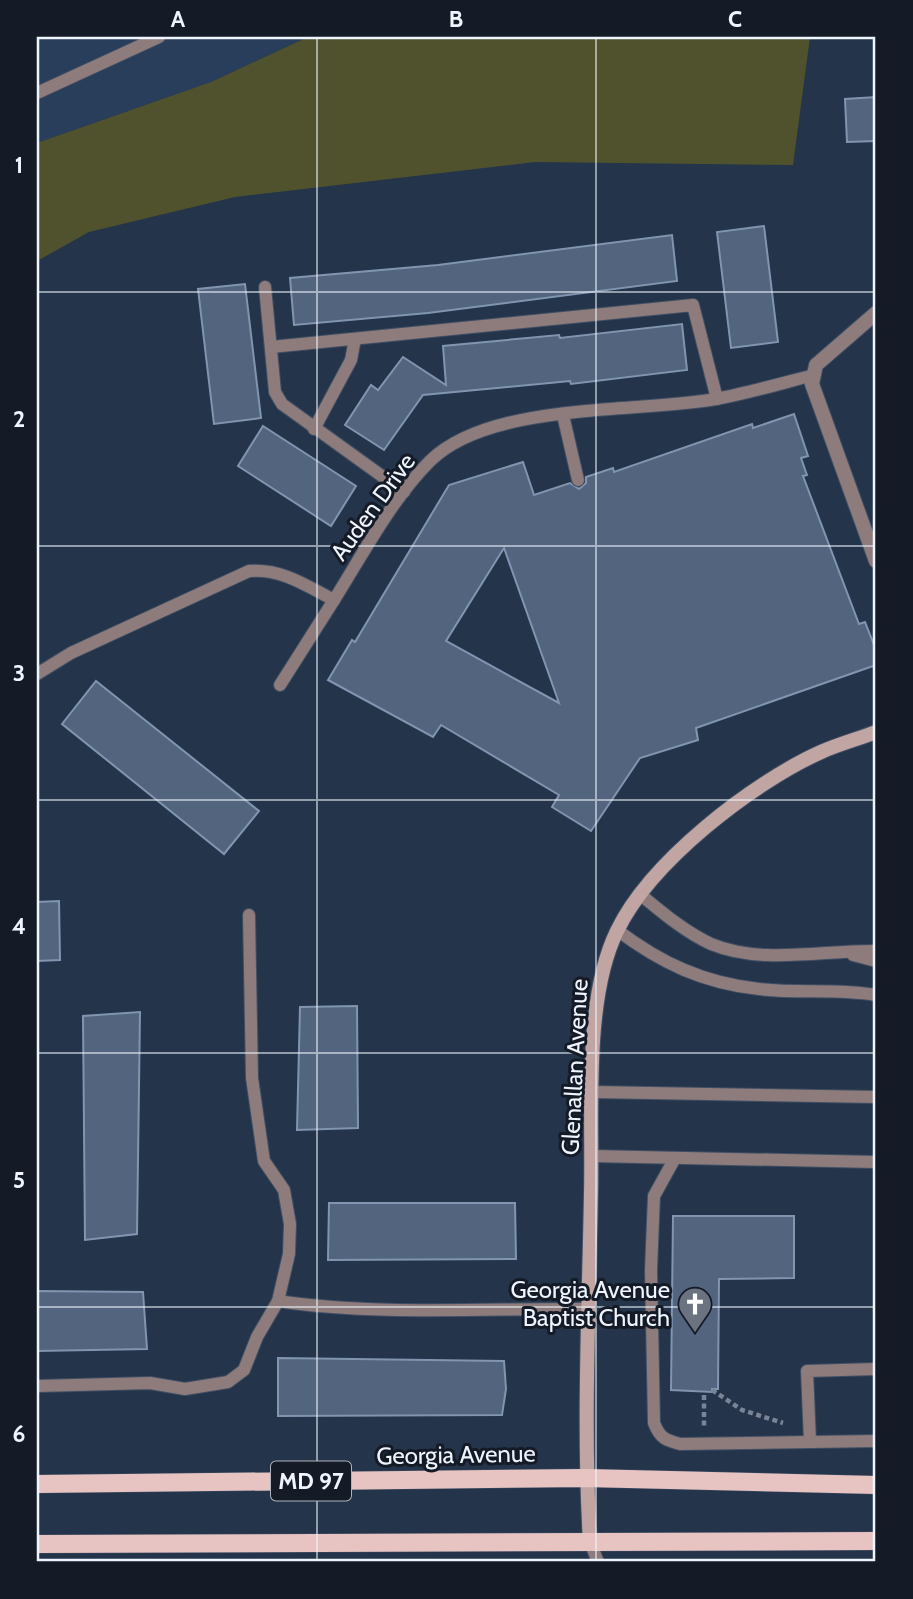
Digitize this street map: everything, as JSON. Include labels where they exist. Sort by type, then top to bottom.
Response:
[{"type":"main road","name":"Georgia Avenue","points":[[37,1484],[586,1478],[876,1485]]},
{"type":"main road","points":[[37,1544],[876,1541]]},
{"type":"street","points":[[876,313],[816,365],[812,384],[876,561]]},
{"type":"street","name":"Glenallan Avenue","points":[[590,1542],[586,1478],[589,1308],[593,1092],[600,976],[617,930],[641,895],[704,829],[760,786],[821,752],[876,732]]},
{"type":"lane","points":[[37,93],[159,37]]},
{"type":"lane","points":[[265,287],[275,392],[282,404],[404,492]]},
{"type":"lane","points":[[271,347],[693,305],[717,399]]},
{"type":"lane","points":[[314,429],[351,360],[355,339]]},
{"type":"lane","name":"Auden Drive","points":[[280,685],[404,492],[430,461],[455,442],[497,426],[563,415],[717,399],[814,375]]},
{"type":"lane","points":[[563,415],[578,480]]},
{"type":"lane","points":[[37,674],[71,653],[249,571],[264,570],[290,577],[334,600]]},
{"type":"lane","points":[[641,895],[682,928],[713,945],[764,956],[837,950],[876,951]]},
{"type":"lane","points":[[37,1387],[150,1383],[185,1389],[228,1382],[244,1370],[257,1337],[278,1301],[289,1254],[290,1224],[284,1190],[264,1161],[252,1077],[249,915]]},
{"type":"lane","points":[[617,930],[680,971],[715,980],[758,989],[836,989],[876,995]]},
{"type":"lane","points":[[837,950],[876,961]]},
{"type":"lane","points":[[593,1092],[876,1097]]},
{"type":"lane","points":[[592,1156],[876,1161]]},
{"type":"lane","points":[[675,1158],[654,1196],[652,1349],[654,1423],[657,1432],[664,1440],[680,1444],[810,1438],[876,1441]]},
{"type":"lane","points":[[278,1301],[312,1306],[374,1308],[589,1308]]},
{"type":"lane","points":[[810,1438],[807,1371],[876,1369]]},
{"type":"lane","points":[[590,1542],[598,1562]]},
{"type":"path","points":[[712,1390],[742,1410],[810,1438]]},
{"type":"path","points":[[704,1395],[704,1439]]},
{"type":"shaded area","points":[[37,37],[308,37],[211,82],[37,143]]},
{"type":"green space","points":[[308,37],[810,37],[793,165],[535,162],[235,197],[89,232],[37,261],[37,143],[211,82]]},
{"type":"building","points":[[876,97],[876,141],[847,142],[845,99]]},
{"type":"building","points":[[764,226],[778,342],[731,348],[717,232]]},
{"type":"building","points":[[672,235],[677,281],[428,313],[294,325],[290,278],[438,265]]},
{"type":"building","points":[[245,284],[261,418],[214,424],[198,289]]},
{"type":"building","points":[[682,324],[687,370],[571,384],[570,381],[423,395],[384,450],[345,425],[371,385],[378,390],[403,357],[446,385],[443,346],[559,335],[560,338]]},
{"type":"building","points":[[794,414],[808,456],[801,458],[807,475],[803,476],[859,624],[865,622],[876,650],[876,665],[696,728],[698,740],[640,758],[591,831],[552,807],[559,795],[441,725],[433,737],[328,680],[352,640],[355,642],[449,485],[523,462],[534,495],[570,483],[579,489],[586,483],[586,477],[613,468],[614,472],[752,424],[753,428]],"holes":[[[504,548],[559,703],[446,641]]]},
{"type":"building","points":[[263,426],[356,486],[331,526],[238,466]]},
{"type":"building","points":[[96,681],[259,811],[224,854],[62,724]]},
{"type":"building","points":[[59,901],[60,960],[37,961],[37,902]]},
{"type":"building","points":[[357,1006],[358,1128],[297,1130],[300,1007]]},
{"type":"building","points":[[140,1012],[137,1234],[85,1240],[83,1016]]},
{"type":"building","points":[[329,1203],[515,1203],[516,1259],[328,1260]]},
{"type":"building","name":"Georgia Avenue Baptist Church","points":[[673,1216],[794,1216],[794,1278],[719,1279],[718,1389],[712,1389],[712,1392],[671,1390]]},
{"type":"building","points":[[37,1291],[143,1292],[147,1349],[37,1351]]},
{"type":"building","points":[[278,1358],[504,1361],[506,1389],[502,1415],[278,1416]]},
{"type":"place","name":"Georgia Avenue Baptist Church","points":[[695,1334]]}]
